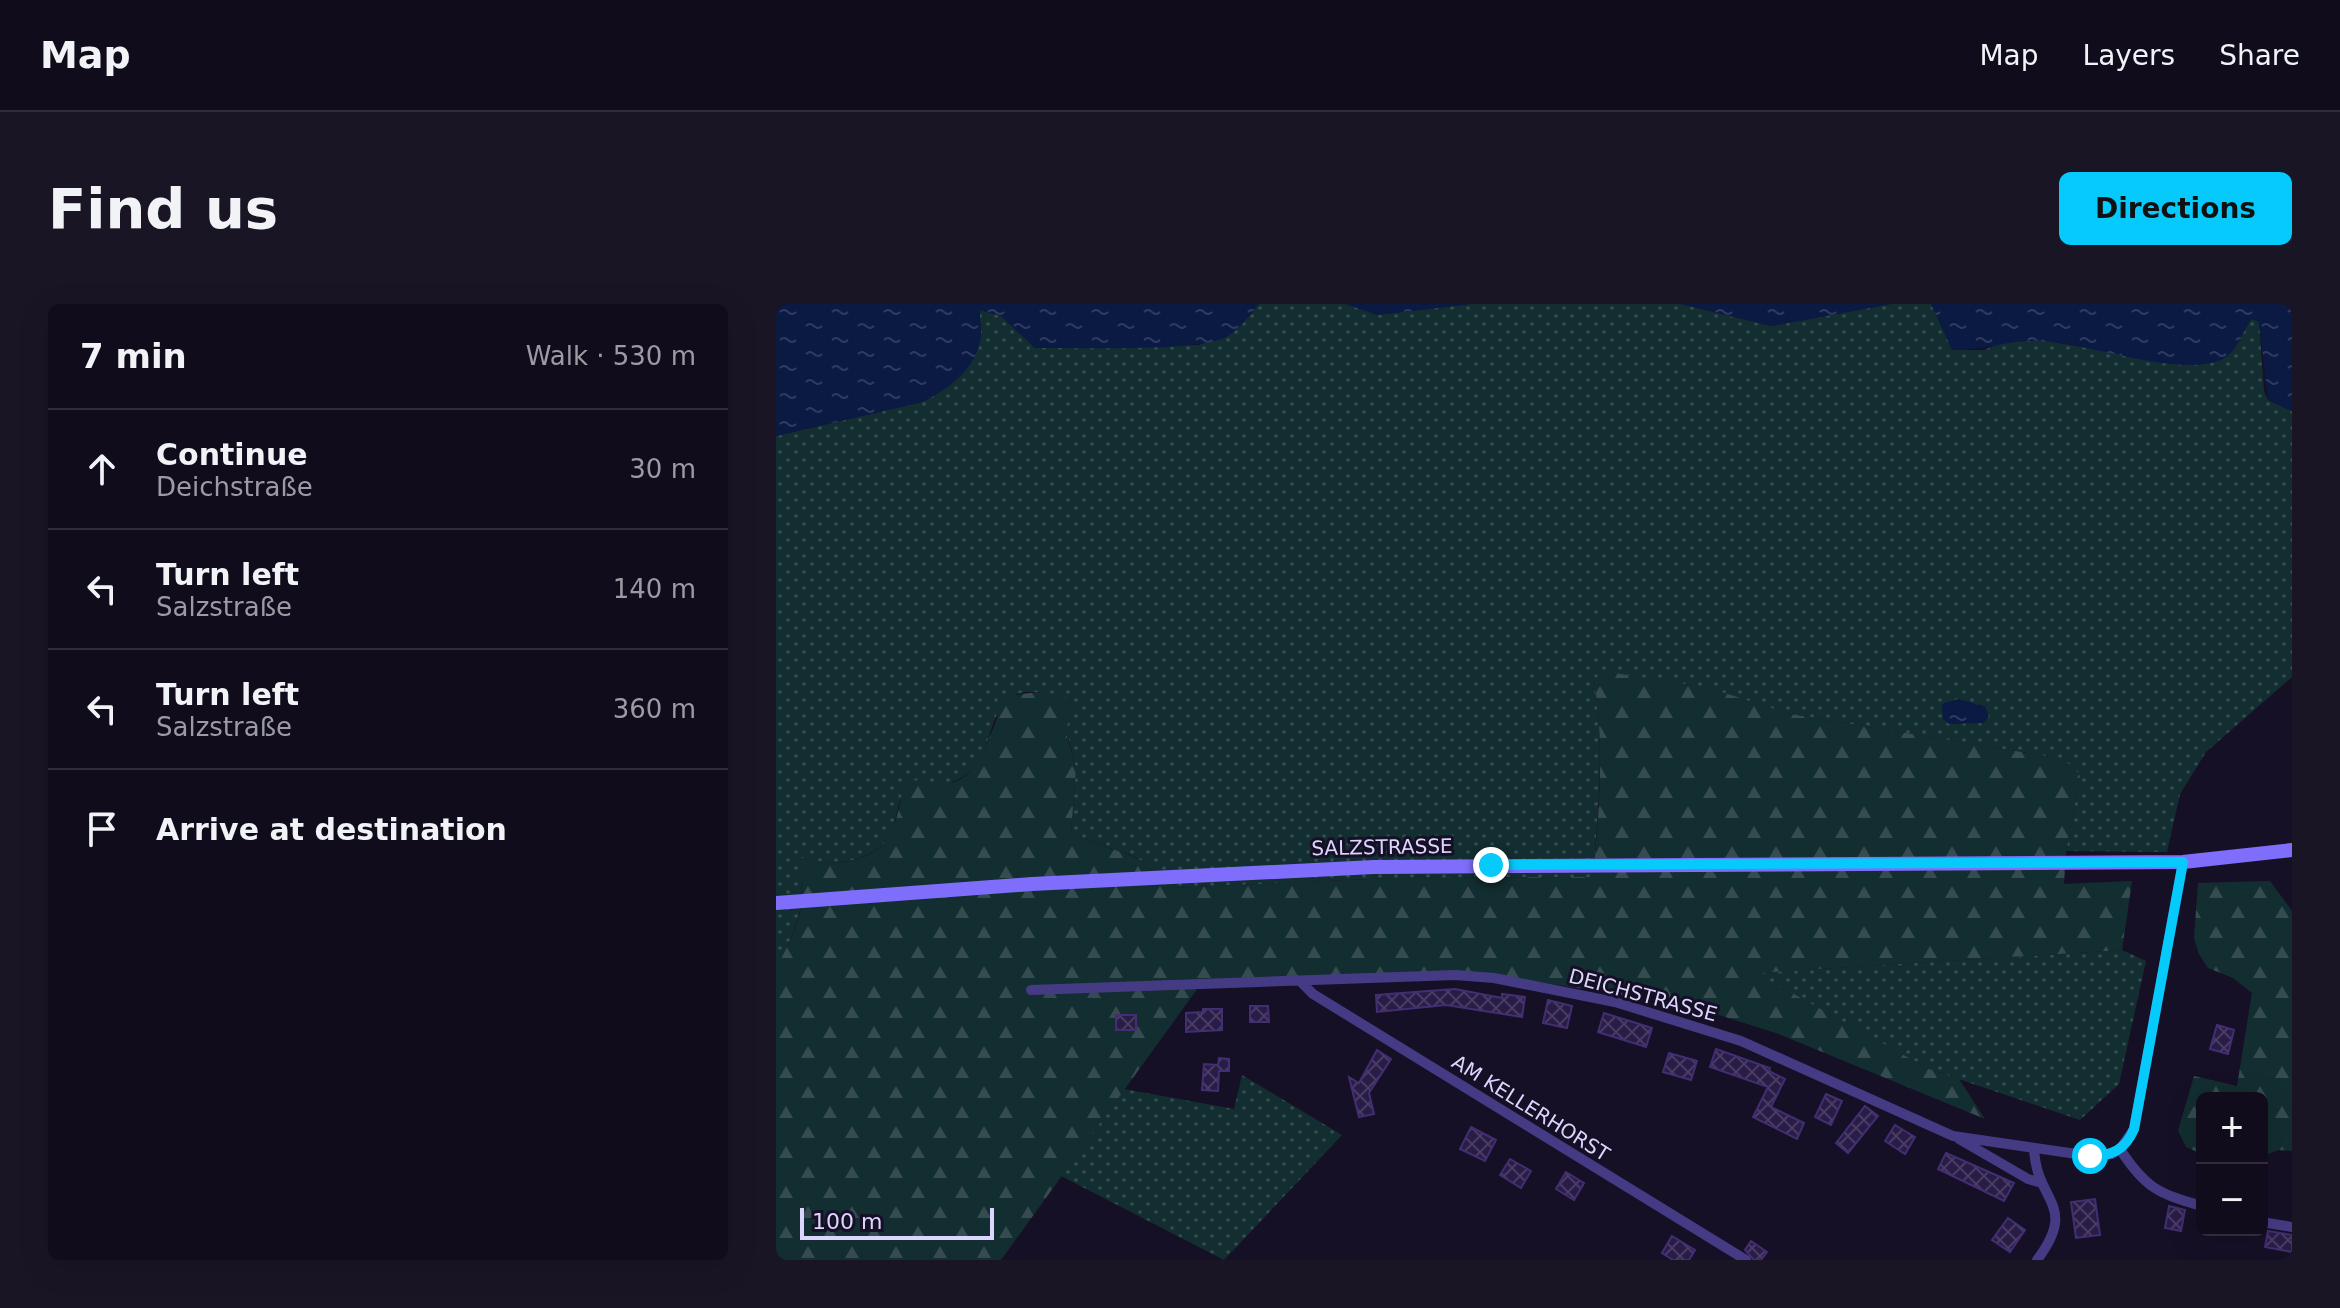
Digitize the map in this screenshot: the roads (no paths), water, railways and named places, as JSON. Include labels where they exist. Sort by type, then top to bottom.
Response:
[{"type":"street","name":"SALZSTRASSE","points":[[776,903],[1032,884],[1360,867],[2183,862],[2292,850]]},
{"type":"street","points":[[2183,862],[2134,1129],[2120,1149],[2147,1185],[2163,1195],[2196,1205]]},
{"type":"street","name":"DEICHSTRASSE","points":[[1031,990],[1455,975],[1494,978],[1615,1002],[1741,1041],[1953,1136],[2090,1156],[2112,1154],[2120,1149]]},
{"type":"street","name":"AM KELLERHORST","points":[[1301,982],[1313,994],[1746,1260]]},
{"type":"street","points":[[1953,1136],[2028,1179],[2042,1183]]},
{"type":"street","points":[[2034,1148],[2035,1164],[2057,1212],[2057,1226],[2037,1260]]},
{"type":"street","points":[[2268,1223],[2292,1227]]},
{"type":"water","points":[[776,304],[1258,304],[1228,336],[1192,345],[1136,348],[1035,348],[1001,316],[980,310],[981,336],[974,358],[960,376],[942,391],[922,402],[776,436]]},
{"type":"water","points":[[1346,304],[1471,304],[1377,315]]},
{"type":"water","points":[[1681,304],[1891,304],[1771,326]]},
{"type":"water","points":[[1931,304],[2292,304],[2292,411],[2268,400],[2259,322],[2251,319],[2228,356],[2205,364],[2183,365],[2042,341],[1952,350]]},
{"type":"water","points":[[1958,699],[1985,706],[1989,716],[1984,723],[1949,724],[1943,719],[1942,704]]}]
